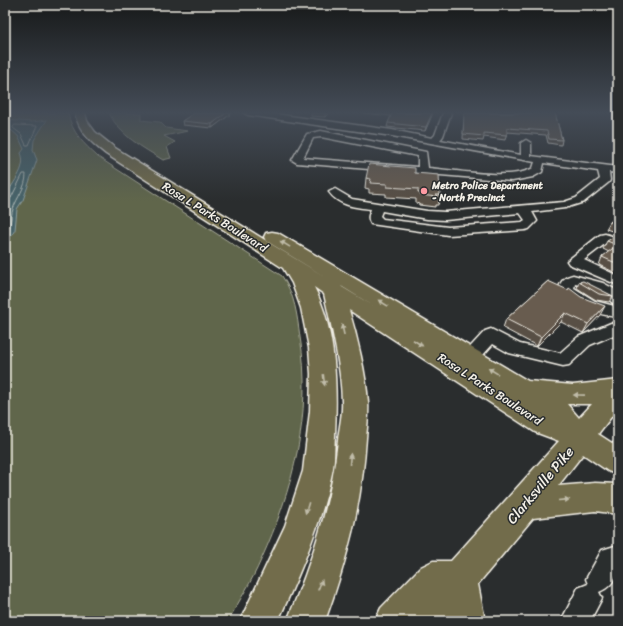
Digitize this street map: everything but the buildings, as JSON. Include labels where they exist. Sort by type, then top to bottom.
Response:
[{"type":"main road","name":"Rosa L Parks Boulevard","points":[[99,142],[544,424],[579,436]]},
{"type":"main road","name":"Rosa L Parks Boulevard","points":[[114,142],[319,264],[556,410],[579,436]]},
{"type":"main road","points":[[259,621],[302,525],[318,470],[322,429],[325,387],[313,313],[302,280],[289,264]]},
{"type":"main road","points":[[306,621],[324,576],[340,521],[348,476],[355,410],[344,331],[331,282],[319,264]]},
{"type":"main road","points":[[520,388],[550,394],[591,395],[618,390]]},
{"type":"main road","name":"Clarksville Pike","points":[[394,621],[446,579],[526,504],[579,436],[618,390]]},
{"type":"main road","points":[[579,436],[618,462]]},
{"type":"main road","points":[[526,504],[595,497],[618,498]]},
{"type":"main road","points":[[424,621],[434,609],[446,579]]},
{"type":"main road","points":[[446,579],[466,621]]},
{"type":"street","points":[[307,142],[297,160],[512,178],[529,175],[538,170],[540,160]]},
{"type":"street","points":[[363,142],[423,154],[423,170]]},
{"type":"street","points":[[441,142],[526,158],[618,170]]},
{"type":"street","points":[[526,143],[526,158]]},
{"type":"street","points":[[335,192],[338,196],[349,202],[427,215],[445,216],[566,205],[580,200],[605,180],[603,168]]},
{"type":"street","points":[[378,207],[374,216],[375,220],[383,223],[448,232],[525,226],[531,221],[530,217],[523,209]]},
{"type":"street","points":[[618,243],[605,238],[574,261],[618,281]]},
{"type":"street","points":[[618,300],[605,290],[586,282],[573,279],[568,282],[566,288],[569,292],[597,308],[618,312]]},
{"type":"street","points":[[470,357],[491,335],[515,349],[563,360],[584,341],[611,329],[618,332]]},
{"type":"street","points":[[574,621],[611,559],[618,558]]},
{"type":"green space","points":[[5,142],[82,142],[98,157],[282,276],[293,298],[300,337],[304,394],[302,422],[291,479],[272,533],[254,576],[228,621],[5,621]]},
{"type":"green space","points":[[136,142],[175,142],[167,147],[171,158],[163,160]]},
{"type":"water","points":[[21,142],[34,142],[33,150],[37,160],[23,200],[17,209],[15,230],[5,245],[4,202],[7,193],[18,177],[23,159],[21,153],[24,149]]},
{"type":"place","name":"Metro Police Department - North Precinct","points":[[424,191]]}]
